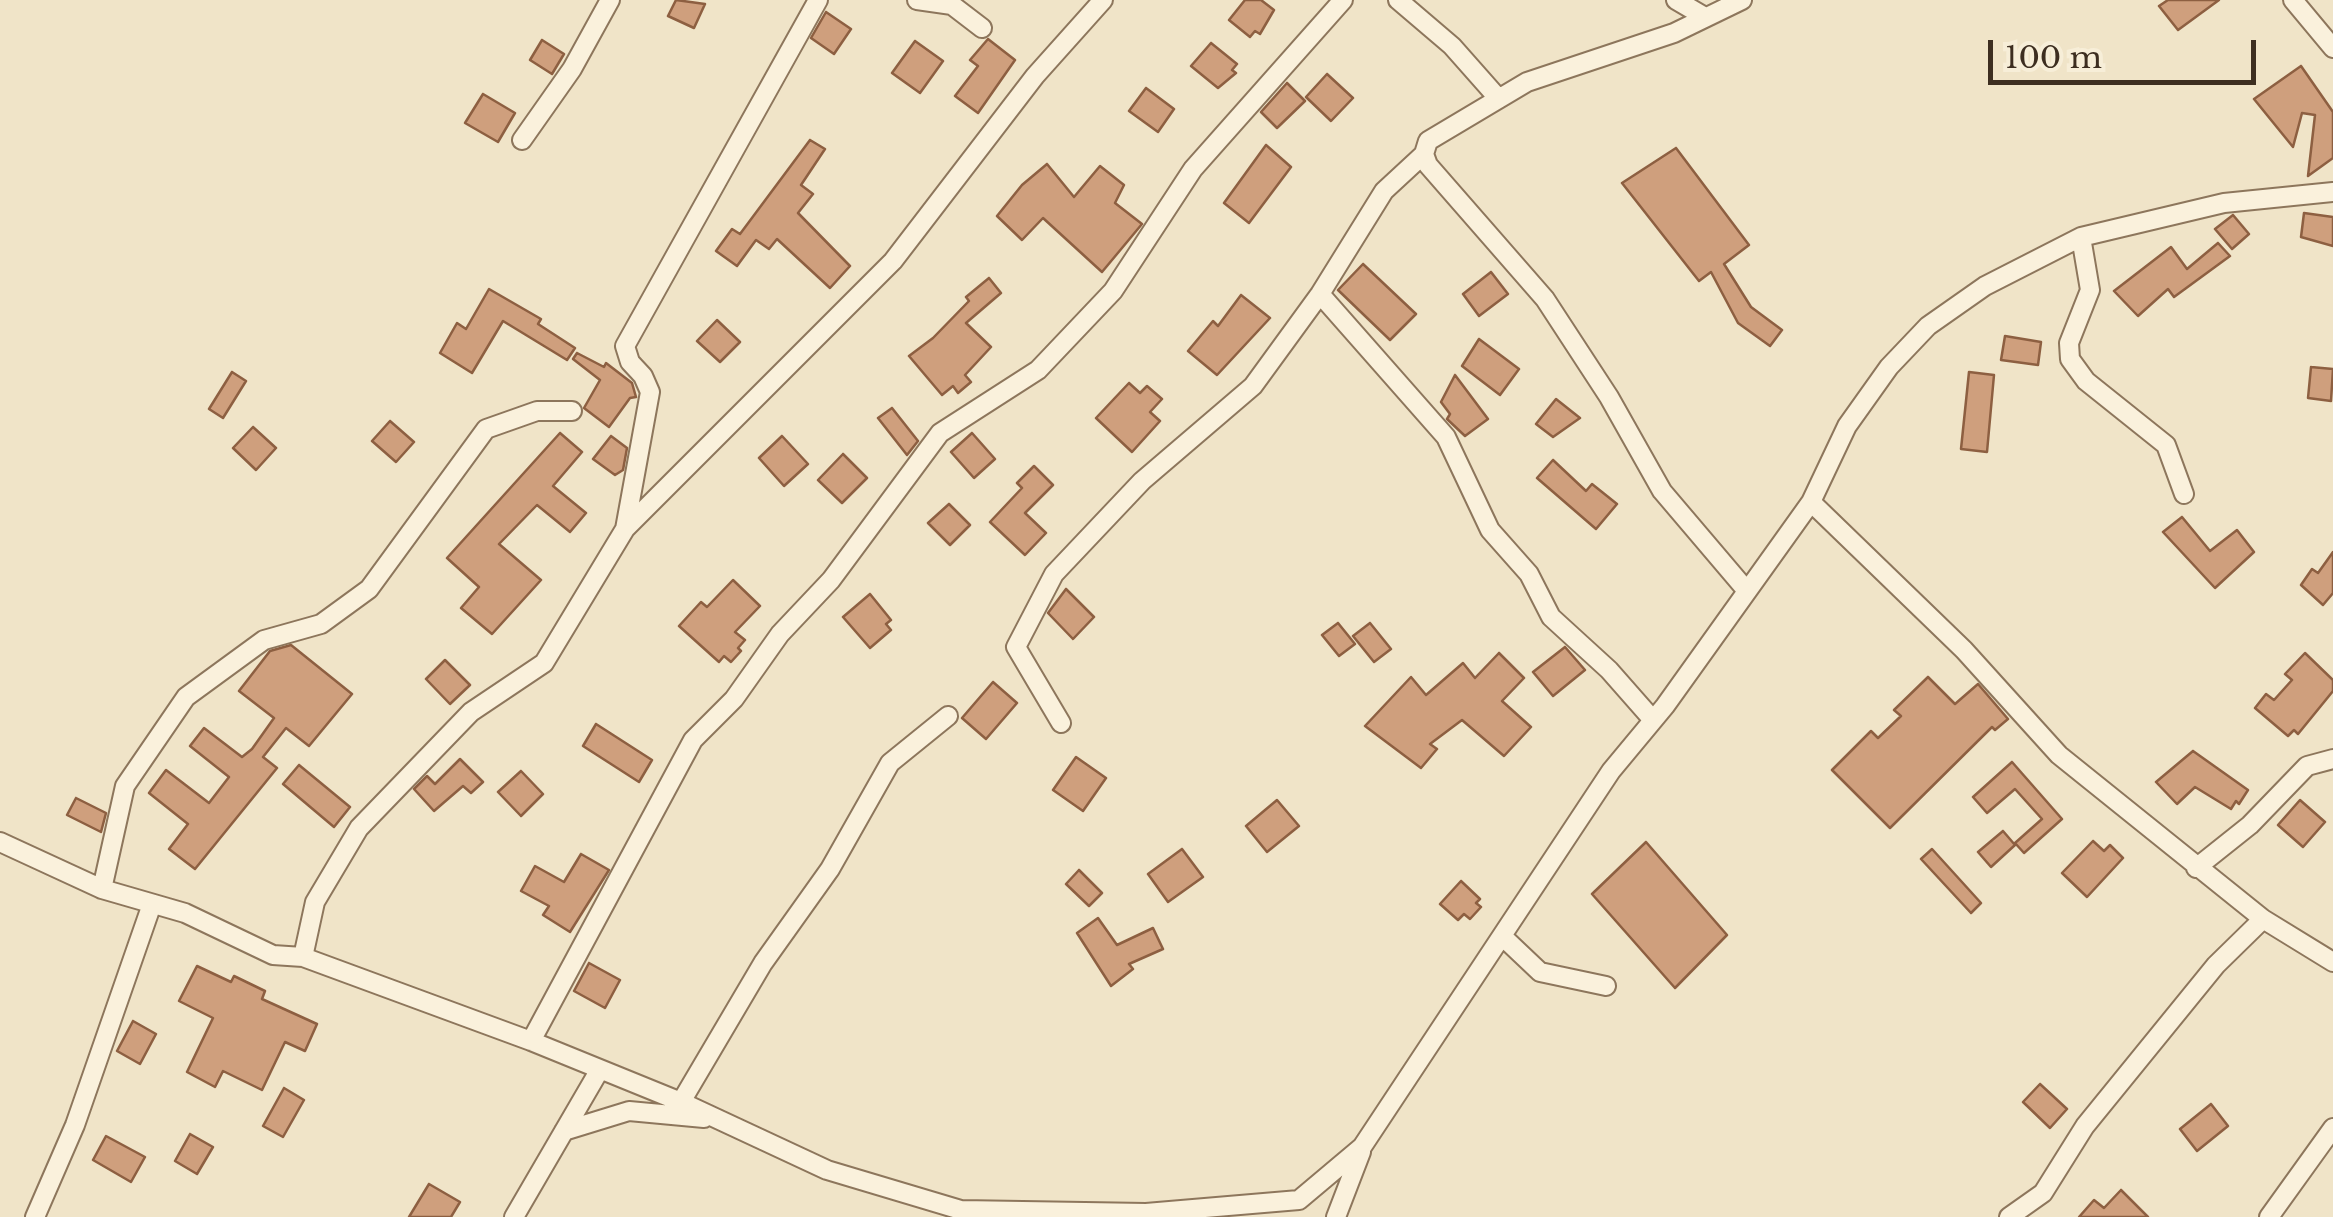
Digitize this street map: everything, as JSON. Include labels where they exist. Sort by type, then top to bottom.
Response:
[{"type":"street","points":[[522,140],[572,69],[610,0]]},
{"type":"street","points":[[625,530],[650,392],[643,376],[630,362],[625,346],[818,0]]},
{"type":"street","points":[[916,0],[952,6],[982,28]]},
{"type":"street","points":[[303,956],[315,902],[358,828],[471,712],[544,663],[625,530],[893,261],[1035,76],[1103,0]]},
{"type":"street","points":[[530,1041],[692,740],[734,699],[780,634],[831,580],[940,433],[1038,370],[1113,290],[1193,169],[1342,0]]},
{"type":"street","points":[[1398,0],[1452,46],[1498,98]]},
{"type":"street","points":[[1676,0],[1706,17]]},
{"type":"street","points":[[1062,723],[1016,647],[1054,574],[1142,480],[1253,386],[1320,294],[1384,191],[1424,154],[1428,142],[1527,82],[1674,32],[1742,0]]},
{"type":"street","points":[[2293,0],[2333,48]]},
{"type":"street","points":[[1424,154],[1428,165],[1545,299],[1608,396],[1662,491],[1747,591]]},
{"type":"street","points":[[0,842],[102,889],[184,914],[273,955],[303,956],[530,1041],[681,1102],[827,1170],[961,1210],[1062,1216],[1302,1208],[1362,1147],[1612,771],[1654,720],[1811,502],[1847,426],[1888,367],[1928,326],[1984,286],[2081,237],[2224,204],[2333,192]]},
{"type":"street","points":[[2081,237],[2090,290],[2069,343],[2070,359],[2086,381],[2166,445],[2184,494]]},
{"type":"street","points":[[1320,294],[1446,437],[1490,530],[1529,574],[1551,616],[1609,670],[1654,720]]},
{"type":"street","points":[[102,889],[126,786],[186,697],[264,640],[321,624],[369,589],[486,428],[538,411],[572,412]]},
{"type":"street","points":[[1811,502],[1964,650],[2060,754],[2196,868],[2263,919],[2333,962]]},
{"type":"street","points":[[681,1102],[763,963],[830,870],[890,763],[948,716]]},
{"type":"street","points":[[2196,868],[2250,824],[2307,766],[2333,759]]},
{"type":"street","points":[[35,1217],[75,1126],[152,904]]},
{"type":"street","points":[[2009,1217],[2043,1193],[2084,1126],[2216,965],[2263,919]]},
{"type":"street","points":[[1502,936],[1540,972],[1606,986]]},
{"type":"street","points":[[514,1217],[599,1071]]},
{"type":"street","points":[[564,1131],[629,1111],[714,1119]]},
{"type":"street","points":[[2269,1217],[2333,1128]]},
{"type":"street","points":[[1343,1214],[1362,1147]]},
{"type":"building","points":[[676,0],[705,4],[694,28],[668,16]]},
{"type":"building","points":[[1245,0],[1261,0],[1274,10],[1260,34],[1255,31],[1250,37],[1229,20]]},
{"type":"building","points":[[2168,0],[2219,0],[2178,30],[2159,6]]},
{"type":"building","points":[[826,12],[851,29],[834,54],[811,38]]},
{"type":"building","points":[[988,39],[1015,60],[978,113],[955,96],[978,66],[970,60]]},
{"type":"building","points":[[542,40],[564,54],[552,74],[530,60]]},
{"type":"building","points":[[915,41],[943,61],[920,93],[892,73]]},
{"type":"building","points":[[1211,43],[1237,64],[1232,70],[1236,73],[1218,88],[1191,66]]},
{"type":"building","points":[[2301,66],[2333,112],[2333,158],[2308,176],[2315,115],[2302,113],[2293,147],[2254,99]]},
{"type":"building","points":[[1327,74],[1353,98],[1331,121],[1306,97]]},
{"type":"building","points":[[1287,83],[1305,101],[1277,128],[1261,112]]},
{"type":"building","points":[[1146,88],[1174,109],[1158,132],[1129,111]]},
{"type":"building","points":[[483,94],[515,113],[498,142],[465,123]]},
{"type":"building","points":[[810,140],[825,149],[801,185],[813,194],[798,213],[850,266],[830,288],[777,239],[769,249],[756,240],[737,266],[716,251],[732,229],[740,234]]},
{"type":"building","points":[[1266,145],[1291,167],[1249,223],[1224,203]]},
{"type":"building","points":[[1676,148],[1749,245],[1724,264],[1751,307],[1782,330],[1770,346],[1738,323],[1711,272],[1699,281],[1622,183]]},
{"type":"building","points":[[1047,164],[1074,197],[1100,166],[1124,185],[1115,203],[1142,224],[1102,272],[1043,218],[1022,240],[997,216],[1022,185]]},
{"type":"building","points":[[2304,213],[2333,217],[2333,246],[2301,237]]},
{"type":"building","points":[[2233,215],[2249,234],[2232,249],[2215,229]]},
{"type":"building","points":[[2218,243],[2230,256],[2174,297],[2168,289],[2138,316],[2114,291],[2171,247],[2187,269]]},
{"type":"building","points":[[1363,264],[1416,314],[1390,340],[1338,290]]},
{"type":"building","points":[[1491,272],[1508,294],[1479,316],[1463,294]]},
{"type":"building","points":[[989,278],[1001,293],[966,323],[991,347],[965,375],[971,382],[958,393],[953,386],[942,395],[909,356],[933,338],[969,301],[966,297]]},
{"type":"building","points":[[489,289],[541,319],[538,324],[575,348],[567,360],[503,321],[472,373],[440,353],[457,323],[466,329]]},
{"type":"building","points":[[1241,295],[1270,318],[1217,375],[1188,351],[1213,321],[1218,326]]},
{"type":"building","points":[[717,320],[740,342],[720,362],[697,341]]},
{"type":"building","points":[[2005,336],[2041,342],[2038,365],[2001,360]]},
{"type":"building","points":[[1479,339],[1519,369],[1500,395],[1462,366]]},
{"type":"building","points":[[577,353],[604,367],[606,363],[632,383],[636,397],[630,398],[609,427],[584,408],[600,380],[573,359]]},
{"type":"building","points":[[2311,367],[2333,369],[2331,401],[2308,398]]},
{"type":"building","points":[[232,372],[246,381],[223,418],[209,409]]},
{"type":"building","points":[[1969,372],[1994,375],[1987,452],[1961,449]]},
{"type":"building","points":[[1455,375],[1488,419],[1465,436],[1447,419],[1450,414],[1441,402]]},
{"type":"building","points":[[1129,383],[1140,393],[1147,386],[1162,399],[1150,412],[1160,421],[1132,452],[1096,418]]},
{"type":"building","points":[[1556,399],[1580,418],[1553,437],[1536,424]]},
{"type":"building","points":[[892,408],[918,441],[907,455],[878,418]]},
{"type":"building","points":[[390,421],[414,442],[396,462],[372,441]]},
{"type":"building","points":[[253,427],[276,448],[256,470],[233,448]]},
{"type":"building","points":[[560,433],[582,452],[553,486],[586,513],[570,532],[537,505],[499,544],[541,580],[492,634],[461,608],[479,587],[447,558]]},
{"type":"building","points":[[972,433],[995,459],[974,478],[951,452]]},
{"type":"building","points":[[611,436],[627,448],[623,470],[615,475],[593,459]]},
{"type":"building","points":[[782,436],[808,464],[784,486],[759,458]]},
{"type":"building","points":[[843,454],[867,478],[842,503],[818,480]]},
{"type":"building","points":[[1553,460],[1586,491],[1592,484],[1617,504],[1596,529],[1537,478]]},
{"type":"building","points":[[1034,466],[1053,485],[1025,513],[1046,533],[1025,555],[990,522],[1022,488],[1017,483]]},
{"type":"building","points":[[949,504],[970,525],[950,545],[928,523]]},
{"type":"building","points":[[2182,517],[2210,551],[2237,530],[2254,552],[2215,588],[2163,532]]},
{"type":"building","points":[[2333,552],[2333,593],[2323,605],[2301,585],[2312,569],[2318,573]]},
{"type":"building","points":[[733,580],[760,606],[735,632],[745,640],[738,648],[741,651],[731,662],[724,656],[719,662],[679,626],[701,602],[707,607]]},
{"type":"building","points":[[1066,589],[1094,617],[1073,639],[1048,613]]},
{"type":"building","points":[[870,594],[891,620],[886,624],[891,630],[870,648],[843,617]]},
{"type":"building","points":[[1338,623],[1355,644],[1339,656],[1322,635]]},
{"type":"building","points":[[1370,623],[1391,649],[1374,662],[1353,636]]},
{"type":"building","points":[[291,645],[352,694],[309,746],[286,728],[263,757],[277,768],[195,869],[169,849],[188,824],[149,793],[166,770],[209,803],[229,777],[190,746],[204,728],[242,757],[252,749],[274,718],[239,691],[270,651]]},
{"type":"building","points":[[1565,647],[1585,670],[1553,696],[1533,672]]},
{"type":"building","points":[[1499,653],[1524,678],[1502,701],[1531,727],[1504,756],[1462,720],[1430,744],[1437,749],[1421,768],[1365,726],[1411,677],[1426,695],[1463,663],[1475,678]]},
{"type":"building","points":[[2305,653],[2333,680],[2333,691],[2298,734],[2294,730],[2288,736],[2255,708],[2266,694],[2274,700],[2292,680],[2285,674]]},
{"type":"building","points":[[445,660],[470,685],[450,704],[426,679]]},
{"type":"building","points":[[1928,677],[1955,704],[1978,684],[2008,719],[1995,730],[1992,727],[1890,828],[1832,770],[1871,731],[1878,738],[1901,716],[1894,710]]},
{"type":"building","points":[[993,682],[1017,703],[986,739],[962,718]]},
{"type":"building","points":[[596,724],[652,760],[639,782],[583,746]]},
{"type":"building","points":[[2193,751],[2248,790],[2239,804],[2236,801],[2231,809],[2195,787],[2177,804],[2156,782]]},
{"type":"building","points":[[1076,757],[1106,778],[1083,811],[1053,790]]},
{"type":"building","points":[[460,759],[483,782],[471,793],[463,786],[434,811],[414,789],[427,776],[435,784]]},
{"type":"building","points":[[2012,762],[2062,819],[2024,853],[2015,843],[2042,819],[2015,789],[1987,813],[1973,797]]},
{"type":"building","points":[[299,765],[350,807],[334,827],[283,784]]},
{"type":"building","points":[[521,771],[543,794],[521,816],[498,792]]},
{"type":"building","points":[[76,798],[106,813],[101,832],[67,815]]},
{"type":"building","points":[[1277,800],[1299,826],[1267,852],[1246,826]]},
{"type":"building","points":[[2300,800],[2325,822],[2303,847],[2278,825]]},
{"type":"building","points":[[2003,831],[2015,845],[1991,867],[1978,852]]},
{"type":"building","points":[[2093,841],[2104,851],[2110,845],[2123,858],[2087,897],[2062,873]]},
{"type":"building","points":[[1646,842],[1727,935],[1675,988],[1592,894]]},
{"type":"building","points":[[1182,849],[1203,877],[1168,902],[1148,874]]},
{"type":"building","points":[[1932,849],[1981,903],[1971,913],[1921,859]]},
{"type":"building","points":[[581,854],[609,870],[570,932],[543,915],[549,906],[521,891],[535,866],[564,882]]},
{"type":"building","points":[[1079,870],[1102,893],[1089,906],[1066,884]]},
{"type":"building","points":[[1461,881],[1480,899],[1476,903],[1481,907],[1470,919],[1464,914],[1458,920],[1440,904]]},
{"type":"building","points":[[1098,918],[1117,945],[1153,928],[1163,949],[1129,964],[1133,969],[1111,986],[1077,933]]},
{"type":"building","points":[[589,963],[620,980],[605,1008],[574,991]]},
{"type":"building","points":[[197,966],[231,982],[234,976],[265,991],[262,999],[317,1024],[305,1051],[285,1042],[262,1090],[223,1071],[215,1087],[187,1072],[213,1018],[179,1001]]},
{"type":"building","points":[[133,1021],[156,1034],[140,1064],[117,1051]]},
{"type":"building","points":[[2040,1084],[2067,1109],[2050,1128],[2023,1102]]},
{"type":"building","points":[[284,1088],[304,1100],[283,1137],[263,1126]]},
{"type":"building","points":[[2211,1104],[2228,1126],[2197,1151],[2180,1129]]},
{"type":"building","points":[[190,1134],[213,1147],[197,1174],[175,1161]]},
{"type":"building","points":[[106,1136],[145,1157],[131,1182],[93,1160]]},
{"type":"building","points":[[429,1184],[460,1202],[451,1217],[409,1217]]},
{"type":"building","points":[[2121,1190],[2148,1217],[2079,1217],[2094,1200],[2104,1208]]}]
